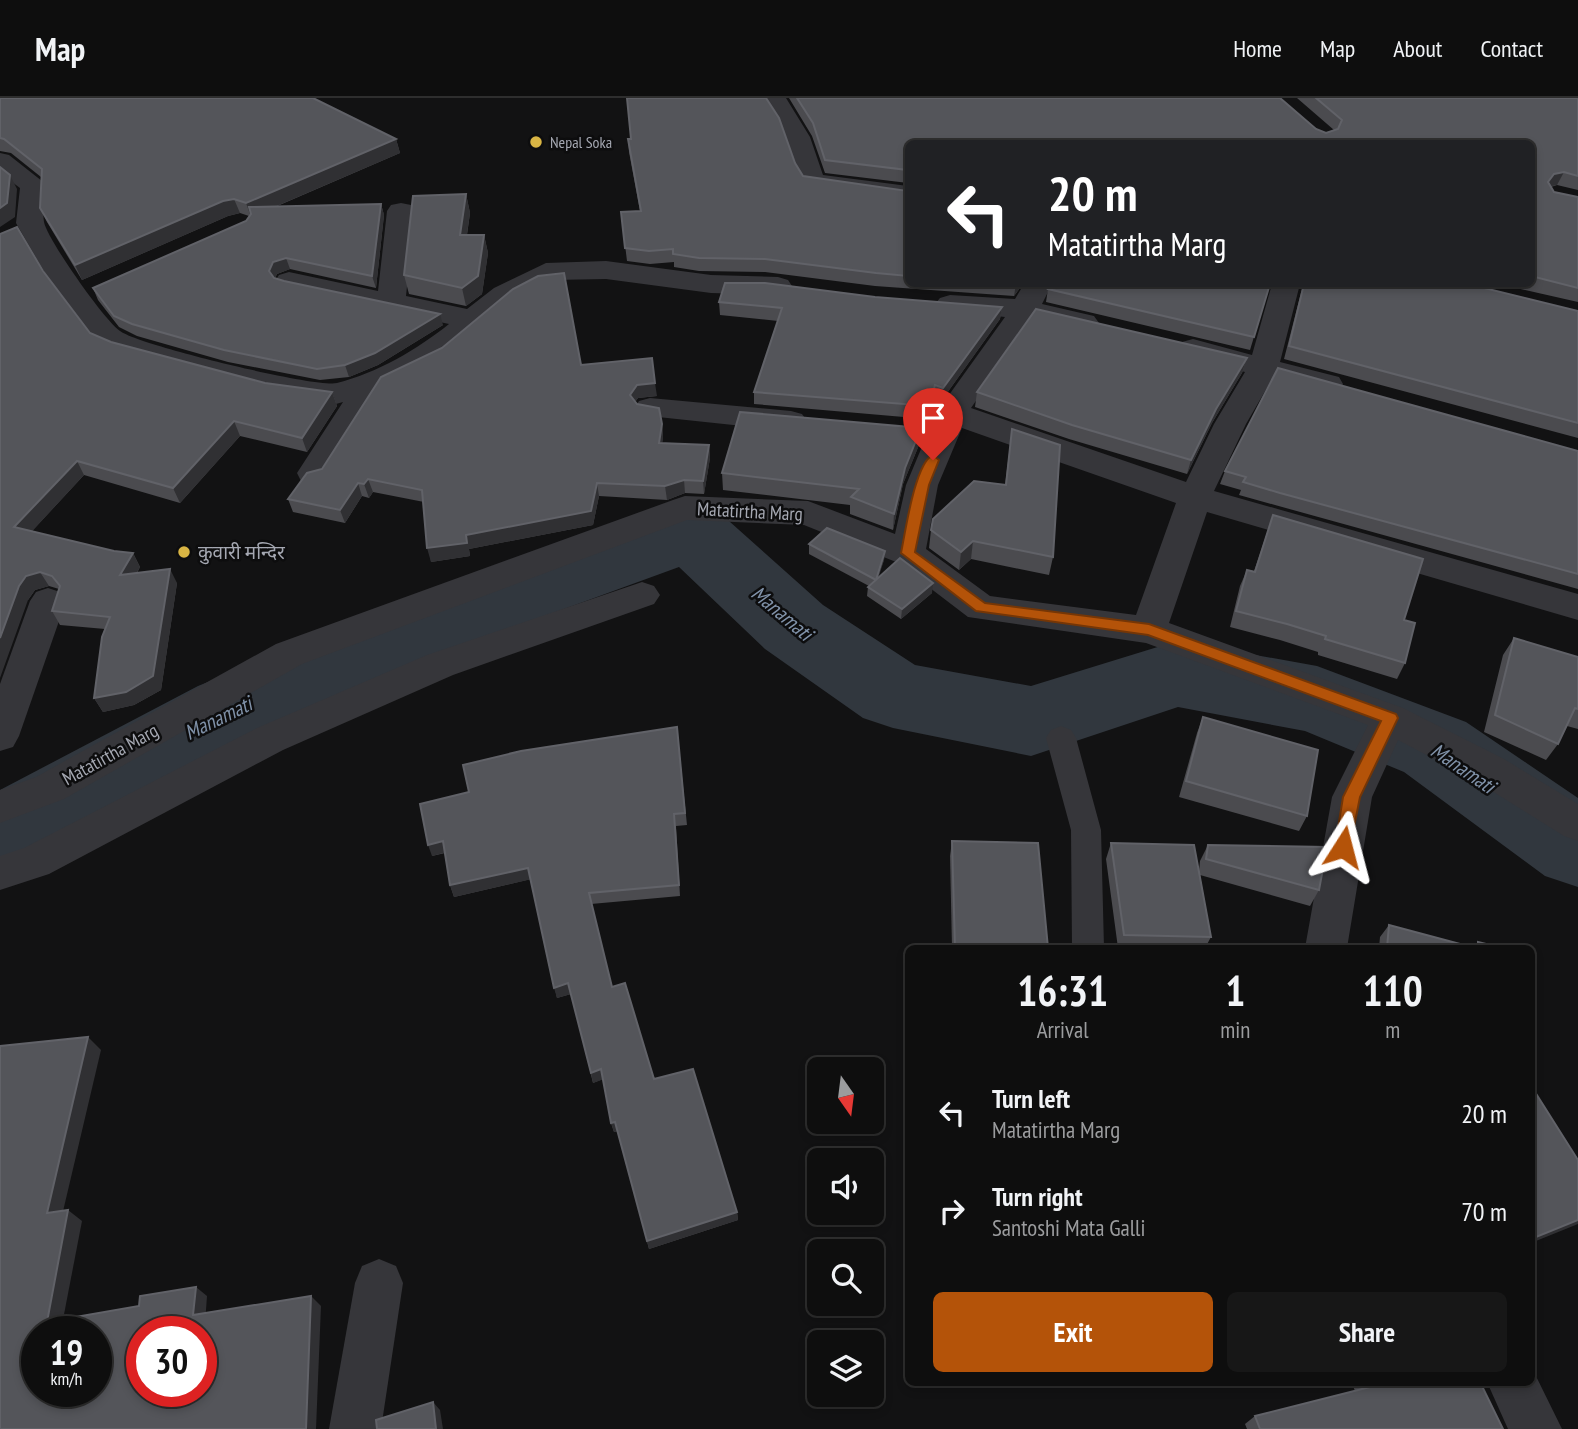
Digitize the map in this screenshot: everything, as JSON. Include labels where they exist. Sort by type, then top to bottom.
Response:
[{"type":"street","points":[[773,98],[785,112],[804,154],[809,176],[814,182],[905,194]]},
{"type":"street","points":[[0,161],[34,185],[20,229],[62,278],[90,290],[109,338],[130,347],[271,385],[336,394],[372,381],[433,352],[504,294],[546,272],[606,270],[711,284],[765,284],[806,289]]},
{"type":"street","points":[[391,303],[401,211]]},
{"type":"street","points":[[289,281],[471,319]]},
{"type":"street","points":[[1149,630],[1195,497],[1230,424],[1264,366],[1285,287]]},
{"type":"street","points":[[929,302],[1031,296],[1118,331]]},
{"type":"street","points":[[908,553],[936,426],[1031,296]]},
{"type":"street","points":[[1171,344],[1355,391]]},
{"type":"street","points":[[313,473],[372,381]]},
{"type":"street","points":[[650,408],[817,423]]},
{"type":"street","points":[[936,426],[1578,607]]},
{"type":"street","name":"Matatirtha Marg","points":[[0,807],[50,788],[289,654],[685,508],[808,513],[908,553],[981,608],[1149,630],[1390,718],[1490,770],[1578,824]]},
{"type":"street","points":[[0,873],[35,862],[270,740],[439,665],[642,595]]},
{"type":"street","points":[[0,736],[48,601]]},
{"type":"street","points":[[1327,945],[1352,797],[1390,718]]},
{"type":"street","points":[[355,1429],[379,1283]]},
{"type":"street","points":[[1514,1386],[1536,1429]]},
{"type":"lane","points":[[1061,738],[1086,830],[1088,945]]},
{"type":"building","points":[[0,98],[313,98],[396,139],[246,203],[234,199],[223,201],[75,265],[40,208],[42,169],[0,138]]},
{"type":"building","points":[[627,98],[766,98],[779,118],[795,163],[803,176],[905,191],[905,276],[765,259],[699,258],[673,254],[673,249],[649,251],[625,248],[621,212],[641,211],[628,139],[631,139]]},
{"type":"building","points":[[797,98],[1280,98],[1316,129],[1326,133],[1338,129],[1342,120],[1316,98],[1578,98],[1578,176],[1564,172],[1554,174],[1548,182],[1554,192],[1578,197],[1578,288],[1535,277],[1535,140],[905,140],[905,170],[825,160],[813,123]]},
{"type":"building","points":[[0,167],[10,175],[7,203],[0,208]]},
{"type":"building","points":[[466,194],[460,235],[484,235],[478,276],[462,288],[404,275],[413,196]]},
{"type":"building","points":[[381,204],[372,276],[286,258],[273,262],[269,271],[274,278],[284,281],[440,314],[375,353],[345,365],[317,369],[224,350],[132,324],[114,316],[93,288],[246,221],[251,214],[249,207]]},
{"type":"building","points":[[17,227],[43,271],[90,333],[111,342],[265,383],[332,392],[302,438],[234,421],[173,488],[77,461],[14,527],[114,551],[133,553],[120,575],[170,569],[153,676],[126,692],[94,698],[102,637],[110,617],[52,611],[60,586],[52,576],[40,572],[26,576],[19,586],[0,638],[0,234]]},
{"type":"building","points":[[564,273],[581,365],[652,358],[655,383],[637,385],[630,395],[637,404],[659,408],[662,424],[659,443],[709,445],[703,481],[684,480],[665,486],[597,483],[591,511],[466,535],[467,543],[427,548],[422,490],[368,479],[364,484],[358,483],[340,510],[288,499],[307,473],[322,469],[381,377],[442,348],[513,289],[538,276]]},
{"type":"building","points":[[725,283],[765,283],[875,297],[1002,307],[943,388],[935,385],[929,406],[754,392],[782,308],[719,302]]},
{"type":"building","points":[[1049,287],[1269,287],[1254,337],[1048,289]]},
{"type":"building","points":[[1303,287],[1480,287],[1578,311],[1578,423],[1289,346]]},
{"type":"building","points":[[1036,309],[1247,358],[1216,409],[1191,460],[1072,425],[977,392]]},
{"type":"building","points":[[1278,368],[1578,451],[1578,574],[1280,493],[1243,482],[1246,477],[1225,471]]},
{"type":"building","points":[[740,412],[921,428],[905,468],[894,514],[851,497],[859,489],[722,473]]},
{"type":"building","points":[[1012,429],[1060,445],[1053,557],[973,541],[961,552],[931,530],[933,519],[974,481],[1006,485]]},
{"type":"building","points":[[1273,515],[1423,559],[1404,620],[1415,623],[1405,663],[1325,639],[1326,636],[1287,624],[1236,611],[1247,570],[1255,572]]},
{"type":"building","points":[[827,528],[885,551],[876,580],[809,544]]},
{"type":"building","points":[[900,558],[933,583],[902,609],[868,587]]},
{"type":"building","points":[[1514,638],[1578,657],[1578,709],[1575,708],[1558,744],[1495,715]]},
{"type":"building","points":[[1203,717],[1318,750],[1307,816],[1186,781]]},
{"type":"building","points":[[677,727],[685,813],[674,814],[679,885],[589,893],[612,987],[625,983],[654,1079],[693,1069],[737,1212],[647,1241],[615,1122],[611,1123],[601,1069],[591,1073],[568,983],[554,988],[528,868],[450,885],[443,841],[428,845],[420,804],[469,792],[463,765],[521,751]]},
{"type":"building","points":[[952,841],[1038,843],[1048,945],[955,945]]},
{"type":"building","points":[[1111,843],[1194,845],[1211,937],[1124,935]]},
{"type":"building","points":[[1208,845],[1327,847],[1319,890],[1206,859]]},
{"type":"building","points":[[1389,925],[1464,945],[1387,945]]},
{"type":"building","points":[[88,1037],[47,1213],[68,1210],[48,1316],[21,1316],[21,1407],[112,1407],[112,1316],[82,1316],[139,1306],[140,1296],[196,1287],[193,1315],[311,1296],[306,1429],[0,1429],[0,1046]]},
{"type":"building","points":[[1535,1092],[1578,1160],[1578,1220],[1535,1237]]},
{"type":"building","points":[[1482,1386],[1503,1429],[1260,1429],[1255,1416],[1370,1387]]},
{"type":"building","points":[[433,1402],[436,1429],[377,1429],[376,1420]]},
{"type":"waterway","name":"Manamati","points":[[0,829],[17,825],[229,710],[472,610],[692,533],[794,627],[893,694],[1031,721],[1177,674],[1317,700],[1435,747],[1578,848]]},
{"type":"place","name":"Nepal Soka","points":[[536,142]]},
{"type":"place","name":"कुवारी मन्दिर","points":[[184,552]]},
{"type":"route","points":[[933,460],[922,485],[908,553],[981,608],[1149,630],[1390,718],[1352,797],[1343,847]]}]
